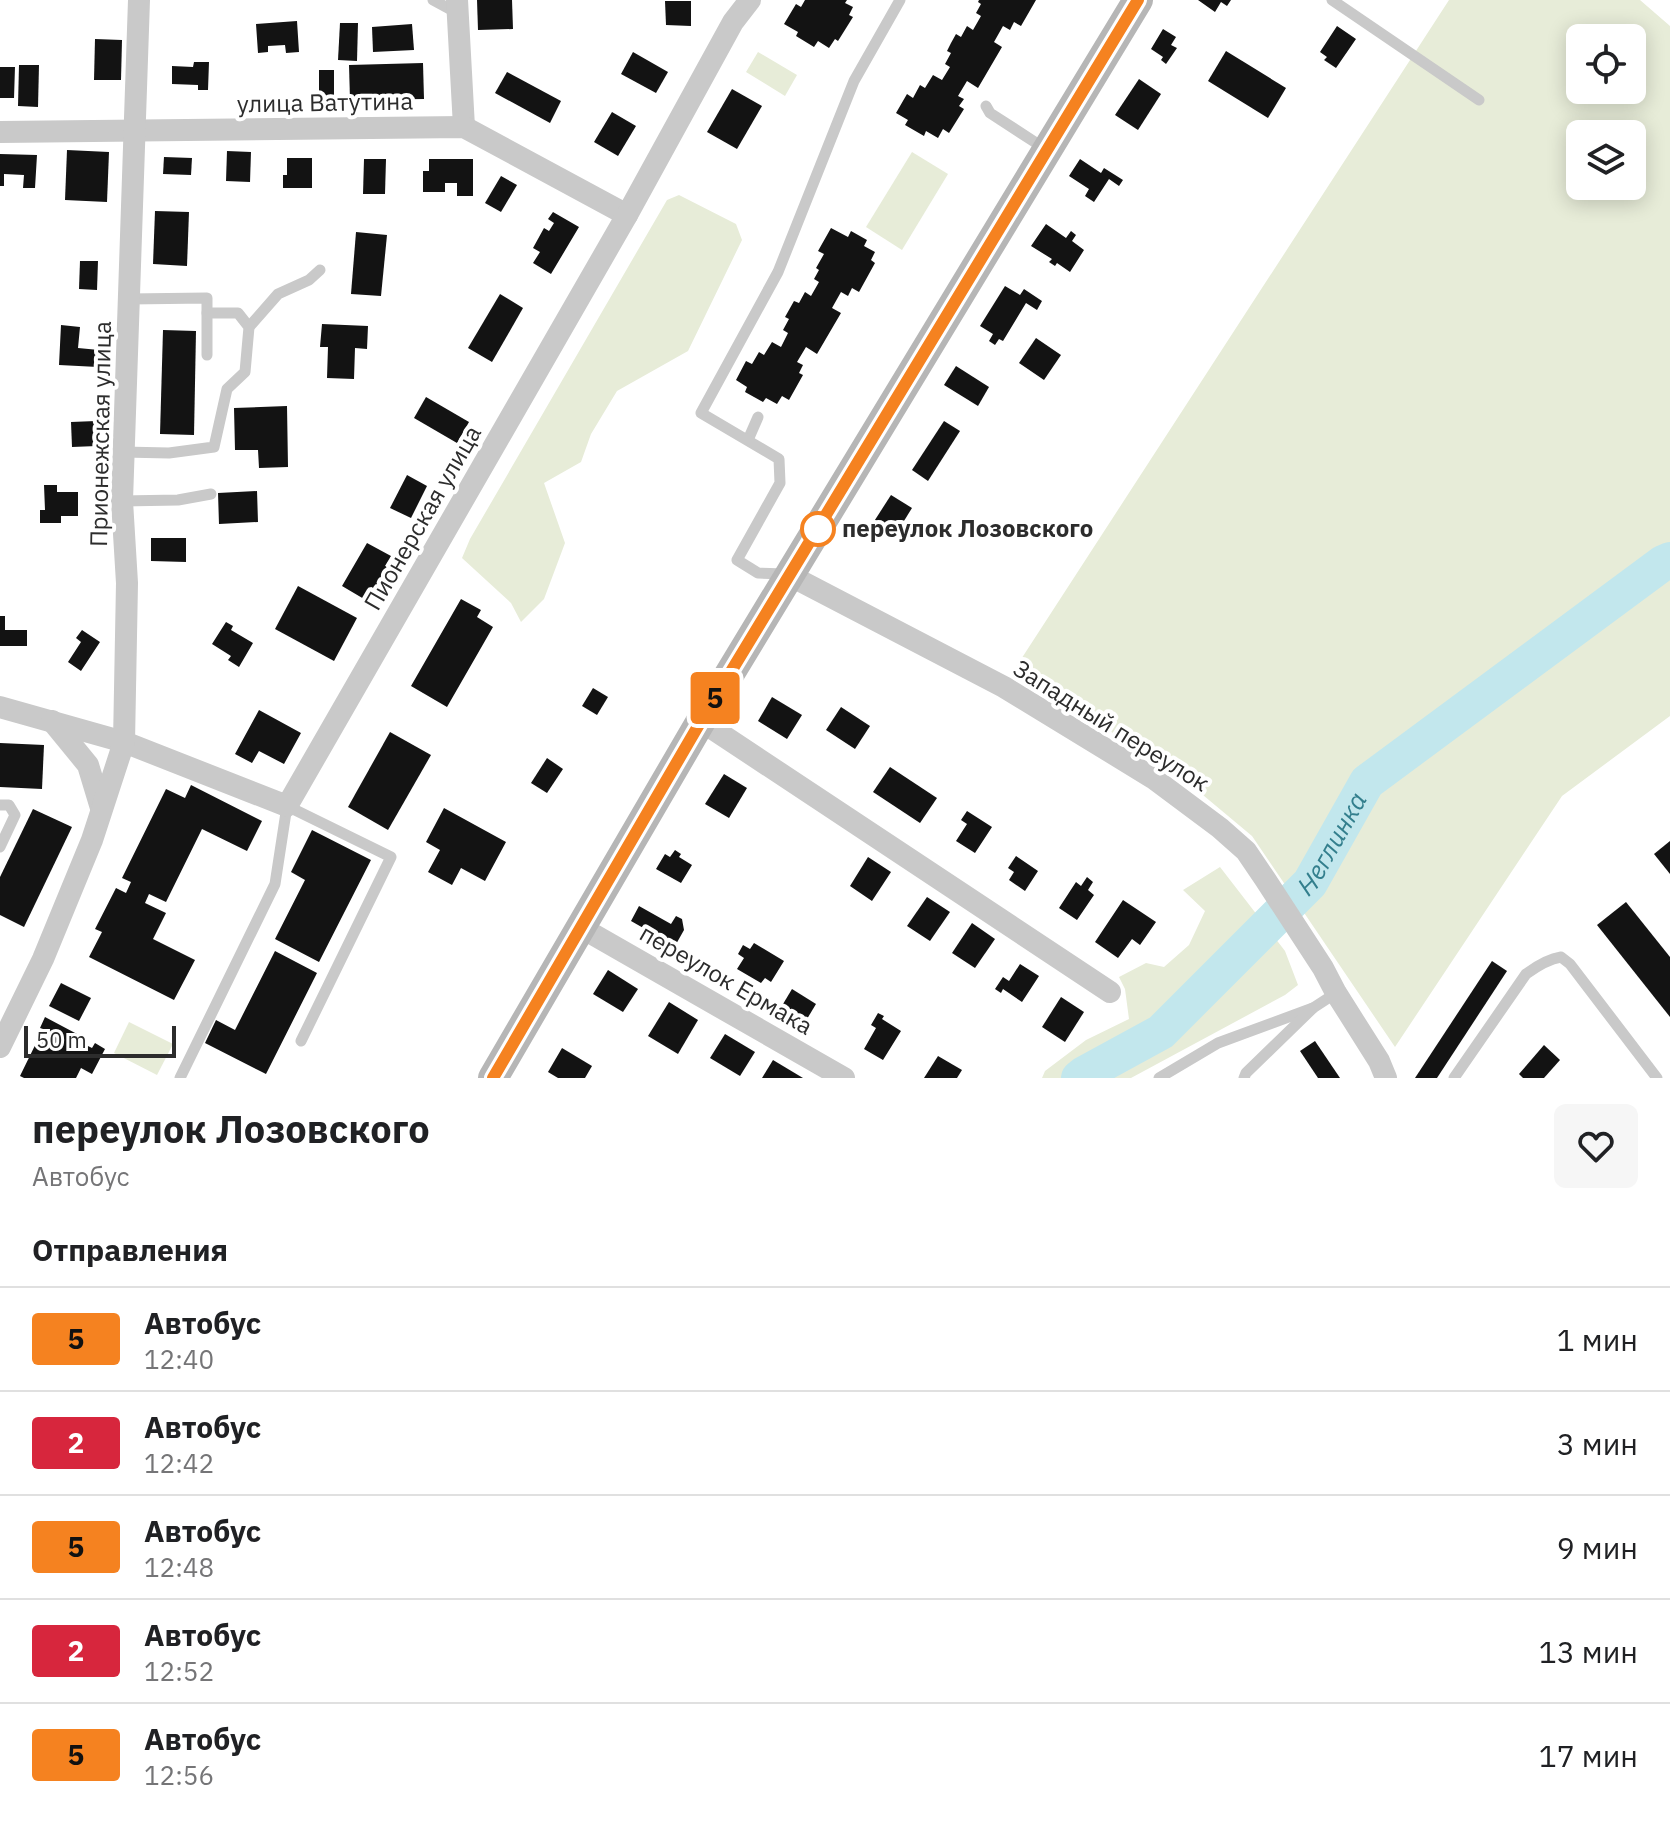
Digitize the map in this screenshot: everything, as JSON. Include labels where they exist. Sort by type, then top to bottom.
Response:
[{"type":"main road","points":[[503,1075],[582,928],[701,721],[1138,0]]},
{"type":"street","name":"Прионежская улица","points":[[0,1047],[43,959],[92,840],[124,742],[127,583],[122,501],[139,0]]},
{"type":"street","name":"Пионерская улица","points":[[287,806],[627,215],[732,11],[750,0]]},
{"type":"street","points":[[457,6],[464,127]]},
{"type":"street","name":"улица Ватутина","points":[[0,132],[464,127],[627,215]]},
{"type":"street","name":"Западный переулок","points":[[789,575],[1004,687],[1153,778],[1220,828],[1246,851],[1265,879],[1323,968],[1386,1078]]},
{"type":"street","points":[[0,707],[124,742],[287,806]]},
{"type":"street","points":[[52,721],[88,765],[101,808]]},
{"type":"street","points":[[701,721],[1110,992]]},
{"type":"street","name":"переулок Ермака","points":[[582,928],[844,1078]]},
{"type":"lane","points":[[433,0],[457,6]]},
{"type":"lane","points":[[789,575],[758,573],[737,560],[780,483],[779,459],[701,413],[778,272],[854,81],[900,0]]},
{"type":"lane","points":[[1332,0],[1479,100]]},
{"type":"lane","points":[[986,106],[990,113],[1047,150]]},
{"type":"lane","points":[[123,452],[169,453],[214,447],[227,389],[245,372],[249,327],[278,294],[309,280],[320,270]]},
{"type":"lane","points":[[129,299],[207,298],[207,355]]},
{"type":"lane","points":[[207,313],[238,313],[249,327]]},
{"type":"lane","points":[[748,440],[758,417]]},
{"type":"lane","points":[[122,501],[178,500],[211,494]]},
{"type":"lane","points":[[0,805],[9,805],[15,815],[0,847]]},
{"type":"lane","points":[[287,806],[391,857],[301,1041]]},
{"type":"lane","name":"Пионерская улица","points":[[180,1078],[275,884],[287,806]]},
{"type":"lane","points":[[1454,1078],[1526,974],[1536,966],[1561,957],[1570,964],[1657,1078]]},
{"type":"lane","points":[[1244,1078],[1313,1008],[1336,993]]},
{"type":"lane","points":[[1159,1078],[1218,1043],[1313,1008]]},
{"type":"green space","points":[[1449,0],[1640,0],[1670,26],[1670,716],[1562,796],[1395,1047],[1252,836],[1179,775],[1014,670]]},
{"type":"green space","points":[[758,52],[797,75],[785,96],[746,72]]},
{"type":"green space","points":[[912,152],[948,174],[902,250],[866,227]]},
{"type":"green space","points":[[679,195],[736,224],[742,240],[688,351],[617,391],[591,434],[581,462],[544,483],[565,543],[544,599],[521,622],[511,603],[462,558],[470,539],[667,200]]},
{"type":"green space","points":[[1220,867],[1285,951],[1298,985],[1285,995],[1131,1078],[1042,1078],[1045,1071],[1086,1040],[1129,1019],[1125,989],[1119,977],[1146,963],[1164,967],[1189,945],[1205,911],[1183,890]]},
{"type":"green space","points":[[129,1022],[173,1044],[157,1075],[114,1053]]},
{"type":"building","points":[[477,0],[512,0],[513,29],[478,30]]},
{"type":"building","points":[[805,0],[847,0],[845,3],[853,7],[849,15],[853,17],[838,41],[835,39],[829,48],[818,41],[814,47],[784,24],[796,4],[801,7]]},
{"type":"building","points":[[979,0],[1036,0],[1021,26],[1014,22],[1010,30],[1003,26],[994,42],[1002,47],[978,88],[967,81],[958,96],[964,99],[959,106],[964,109],[949,133],[943,129],[938,138],[926,131],[924,136],[905,125],[908,120],[896,113],[907,94],[913,98],[920,85],[925,88],[933,75],[942,80],[950,67],[945,64],[951,53],[947,51],[956,34],[961,37],[967,26],[973,30],[981,16],[976,13],[981,4]]},
{"type":"building","points":[[1198,0],[1231,0],[1227,6],[1221,2],[1215,12]]},
{"type":"building","points":[[665,1],[691,1],[691,26],[666,25]]},
{"type":"building","points":[[297,21],[299,52],[286,53],[285,45],[268,46],[268,52],[258,53],[256,24]]},
{"type":"building","points":[[340,23],[358,23],[357,61],[338,60]]},
{"type":"building","points":[[412,24],[414,50],[373,52],[372,27]]},
{"type":"building","points":[[1337,26],[1356,39],[1336,68],[1324,60],[1327,57],[1320,52]]},
{"type":"building","points":[[1163,29],[1176,37],[1171,45],[1177,48],[1166,64],[1161,60],[1163,57],[1151,49]]},
{"type":"building","points":[[95,39],[122,40],[121,80],[94,80]]},
{"type":"building","points":[[1226,51],[1286,88],[1268,118],[1208,81]]},
{"type":"building","points":[[633,52],[668,72],[656,93],[621,74]]},
{"type":"building","points":[[194,62],[209,62],[208,90],[198,90],[198,85],[172,84],[172,66],[193,67]]},
{"type":"building","points":[[423,63],[424,99],[350,100],[349,65]]},
{"type":"building","points":[[19,65],[39,65],[38,107],[18,106]]},
{"type":"building","points":[[0,67],[15,67],[14,98],[0,98]]},
{"type":"building","points":[[319,70],[334,70],[334,96],[319,96]]},
{"type":"building","points":[[507,72],[561,101],[550,123],[495,93]]},
{"type":"building","points":[[1139,79],[1161,94],[1138,130],[1115,115]]},
{"type":"building","points":[[732,89],[762,106],[737,149],[707,132]]},
{"type":"building","points":[[612,112],[636,126],[618,156],[594,142]]},
{"type":"building","points":[[67,150],[109,152],[107,202],[65,200]]},
{"type":"building","points":[[227,151],[251,152],[250,182],[226,181]]},
{"type":"building","points":[[0,154],[37,155],[35,188],[23,188],[24,175],[4,174],[4,186],[0,186]]},
{"type":"building","points":[[164,157],[192,158],[191,175],[163,174]]},
{"type":"building","points":[[287,158],[312,158],[312,188],[283,188]]},
{"type":"building","points":[[364,159],[386,159],[385,194],[363,194]]},
{"type":"building","points":[[429,159],[473,159],[473,196],[457,196],[457,183],[445,183],[445,192],[423,192],[423,171],[429,171]]},
{"type":"building","points":[[1080,159],[1101,173],[1104,168],[1123,180],[1119,186],[1109,179],[1094,202],[1085,196],[1089,189],[1069,176]]},
{"type":"building","points":[[501,176],[517,185],[501,212],[485,203]]},
{"type":"building","points":[[155,211],[189,212],[187,266],[153,264]]},
{"type":"building","points":[[553,212],[579,227],[551,274],[533,263],[540,252],[533,248],[544,228],[549,231],[554,223],[548,219]]},
{"type":"building","points":[[1046,224],[1066,238],[1071,231],[1076,235],[1072,241],[1084,250],[1070,272],[1057,263],[1055,266],[1049,262],[1052,259],[1031,246]]},
{"type":"building","points":[[831,228],[848,237],[851,231],[867,240],[864,246],[875,252],[871,260],[875,263],[859,292],[852,288],[848,296],[841,292],[832,308],[841,313],[817,354],[806,347],[797,362],[803,365],[799,373],[803,375],[789,400],[782,396],[777,404],[766,398],[763,402],[745,392],[747,387],[736,380],[746,361],[752,364],[759,352],[764,355],[772,342],[781,347],[788,333],[783,330],[789,319],[785,317],[794,301],[799,303],[805,292],[811,296],[819,282],[814,279],[824,254],[818,251]]},
{"type":"building","points":[[356,232],[387,235],[381,296],[351,294]]},
{"type":"building","points":[[80,261],[98,261],[97,290],[79,289]]},
{"type":"building","points":[[1005,286],[1020,295],[1024,289],[1042,301],[1037,310],[1026,303],[1003,341],[999,339],[995,345],[989,341],[993,334],[980,326]]},
{"type":"building","points":[[500,294],[523,308],[492,362],[468,348]]},
{"type":"building","points":[[322,324],[368,326],[367,349],[355,348],[354,379],[327,378],[328,347],[320,347]]},
{"type":"building","points":[[61,325],[80,327],[78,348],[99,350],[98,367],[59,365]]},
{"type":"building","points":[[163,330],[196,331],[194,435],[160,434]]},
{"type":"building","points":[[1036,338],[1061,355],[1044,380],[1019,363]]},
{"type":"building","points":[[956,366],[989,387],[978,406],[944,385]]},
{"type":"building","points":[[426,397],[469,422],[457,443],[414,418]]},
{"type":"building","points":[[287,406],[288,467],[259,468],[258,450],[235,450],[234,408]]},
{"type":"building","points":[[96,421],[97,446],[72,447],[71,422]]},
{"type":"building","points":[[944,421],[960,431],[928,481],[912,470]]},
{"type":"building","points":[[407,475],[427,486],[411,518],[390,508]]},
{"type":"building","points":[[44,485],[57,485],[57,492],[78,492],[78,516],[61,516],[61,523],[40,523],[40,510],[45,510]]},
{"type":"building","points":[[257,491],[258,522],[219,524],[218,493]]},
{"type":"building","points":[[891,495],[912,508],[894,537],[873,523]]},
{"type":"building","points":[[151,538],[186,538],[186,562],[151,561]]},
{"type":"building","points":[[367,543],[391,556],[385,566],[390,568],[378,590],[371,587],[364,599],[342,586]]},
{"type":"building","points":[[298,586],[357,618],[334,661],[275,629]]},
{"type":"building","points":[[461,599],[481,610],[477,617],[493,627],[447,707],[411,686]]},
{"type":"building","points":[[0,616],[5,616],[5,630],[27,630],[27,646],[0,646]]},
{"type":"building","points":[[226,622],[233,626],[231,630],[253,643],[239,667],[228,660],[231,656],[212,644]]},
{"type":"building","points":[[82,630],[100,642],[81,671],[68,662],[81,642],[76,638]]},
{"type":"building","points":[[593,688],[608,697],[597,715],[582,706]]},
{"type":"building","points":[[772,697],[802,715],[787,739],[758,721]]},
{"type":"building","points":[[841,707],[870,726],[855,749],[826,730]]},
{"type":"building","points":[[259,710],[301,733],[284,764],[259,751],[252,763],[235,754]]},
{"type":"building","points":[[390,732],[431,755],[388,830],[348,807]]},
{"type":"building","points":[[0,743],[44,745],[42,789],[0,787]]},
{"type":"building","points":[[547,758],[563,769],[547,793],[531,783]]},
{"type":"building","points":[[890,767],[937,798],[920,823],[873,792]]},
{"type":"building","points":[[724,774],[747,788],[729,818],[705,804]]},
{"type":"building","points":[[191,785],[262,821],[247,851],[202,829],[166,902],[149,894],[145,903],[166,913],[153,939],[195,960],[174,1000],[89,957],[102,932],[95,929],[116,888],[126,893],[131,882],[122,878],[166,789],[185,798]]},
{"type":"building","points":[[444,808],[506,842],[485,881],[461,868],[452,885],[428,872],[440,850],[426,842]]},
{"type":"building","points":[[33,809],[72,827],[24,927],[0,915],[0,877]]},
{"type":"building","points":[[967,811],[992,827],[975,853],[956,841],[967,824],[961,820]]},
{"type":"building","points":[[312,830],[371,860],[319,962],[275,939],[305,880],[291,872]]},
{"type":"building","points":[[1670,841],[1670,874],[1654,854]]},
{"type":"building","points":[[675,850],[681,854],[679,857],[692,865],[681,883],[656,869],[665,854],[670,857]]},
{"type":"building","points":[[1016,856],[1038,871],[1025,891],[1009,880],[1014,872],[1008,868]]},
{"type":"building","points":[[868,857],[891,872],[872,901],[850,886]]},
{"type":"building","points":[[1087,877],[1093,882],[1088,890],[1094,895],[1077,920],[1059,908],[1076,882],[1081,886]]},
{"type":"building","points":[[927,897],[950,912],[930,941],[907,926]]},
{"type":"building","points":[[1123,900],[1156,922],[1140,945],[1132,939],[1118,958],[1095,942]]},
{"type":"building","points":[[1626,902],[1670,957],[1670,1017],[1597,925]]},
{"type":"building","points":[[639,906],[671,924],[676,916],[682,919],[684,930],[675,946],[631,921]]},
{"type":"building","points":[[972,923],[995,939],[975,968],[952,953]]},
{"type":"building","points":[[754,943],[784,961],[771,982],[765,978],[761,983],[737,969],[744,958],[738,954],[743,945],[750,949]]},
{"type":"building","points":[[275,951],[317,973],[266,1074],[205,1043],[216,1020],[235,1030]]},
{"type":"building","points":[[1492,961],[1507,971],[1437,1078],[1415,1078]]},
{"type":"building","points":[[1020,964],[1039,976],[1022,1002],[1003,989],[1001,993],[995,989],[1003,977],[1009,981]]},
{"type":"building","points":[[608,970],[638,989],[623,1012],[593,994]]},
{"type":"building","points":[[61,983],[91,998],[79,1021],[49,1006]]},
{"type":"building","points":[[792,989],[816,1004],[804,1024],[780,1009]]},
{"type":"building","points":[[1061,997],[1084,1012],[1065,1042],[1042,1027]]},
{"type":"building","points":[[669,1002],[698,1020],[678,1054],[648,1036]]},
{"type":"building","points":[[878,1013],[901,1031],[883,1060],[864,1049],[876,1028],[871,1025]]},
{"type":"building","points":[[45,1017],[77,1034],[74,1039],[92,1048],[95,1043],[105,1049],[92,1074],[81,1068],[76,1078],[20,1076],[43,1029],[40,1028]]},
{"type":"building","points":[[725,1034],[755,1052],[740,1076],[710,1058]]},
{"type":"building","points":[[1315,1041],[1340,1078],[1318,1078],[1300,1051]]},
{"type":"building","points":[[1544,1045],[1560,1060],[1544,1078],[1523,1078],[1519,1074]]},
{"type":"building","points":[[562,1048],[592,1066],[585,1078],[558,1078],[548,1072]]},
{"type":"building","points":[[938,1056],[962,1070],[957,1078],[924,1078]]},
{"type":"building","points":[[773,1060],[803,1078],[762,1078]]},
{"type":"waterway","name":"Неглинка","points":[[1079,1078],[1161,1032],[1310,883],[1367,782],[1670,560]]},
{"type":"bus line","name":"5","points":[[493,1078],[701,721],[1138,0]]},
{"type":"place","name":"переулок Лозовского","points":[[818,529]]}]
